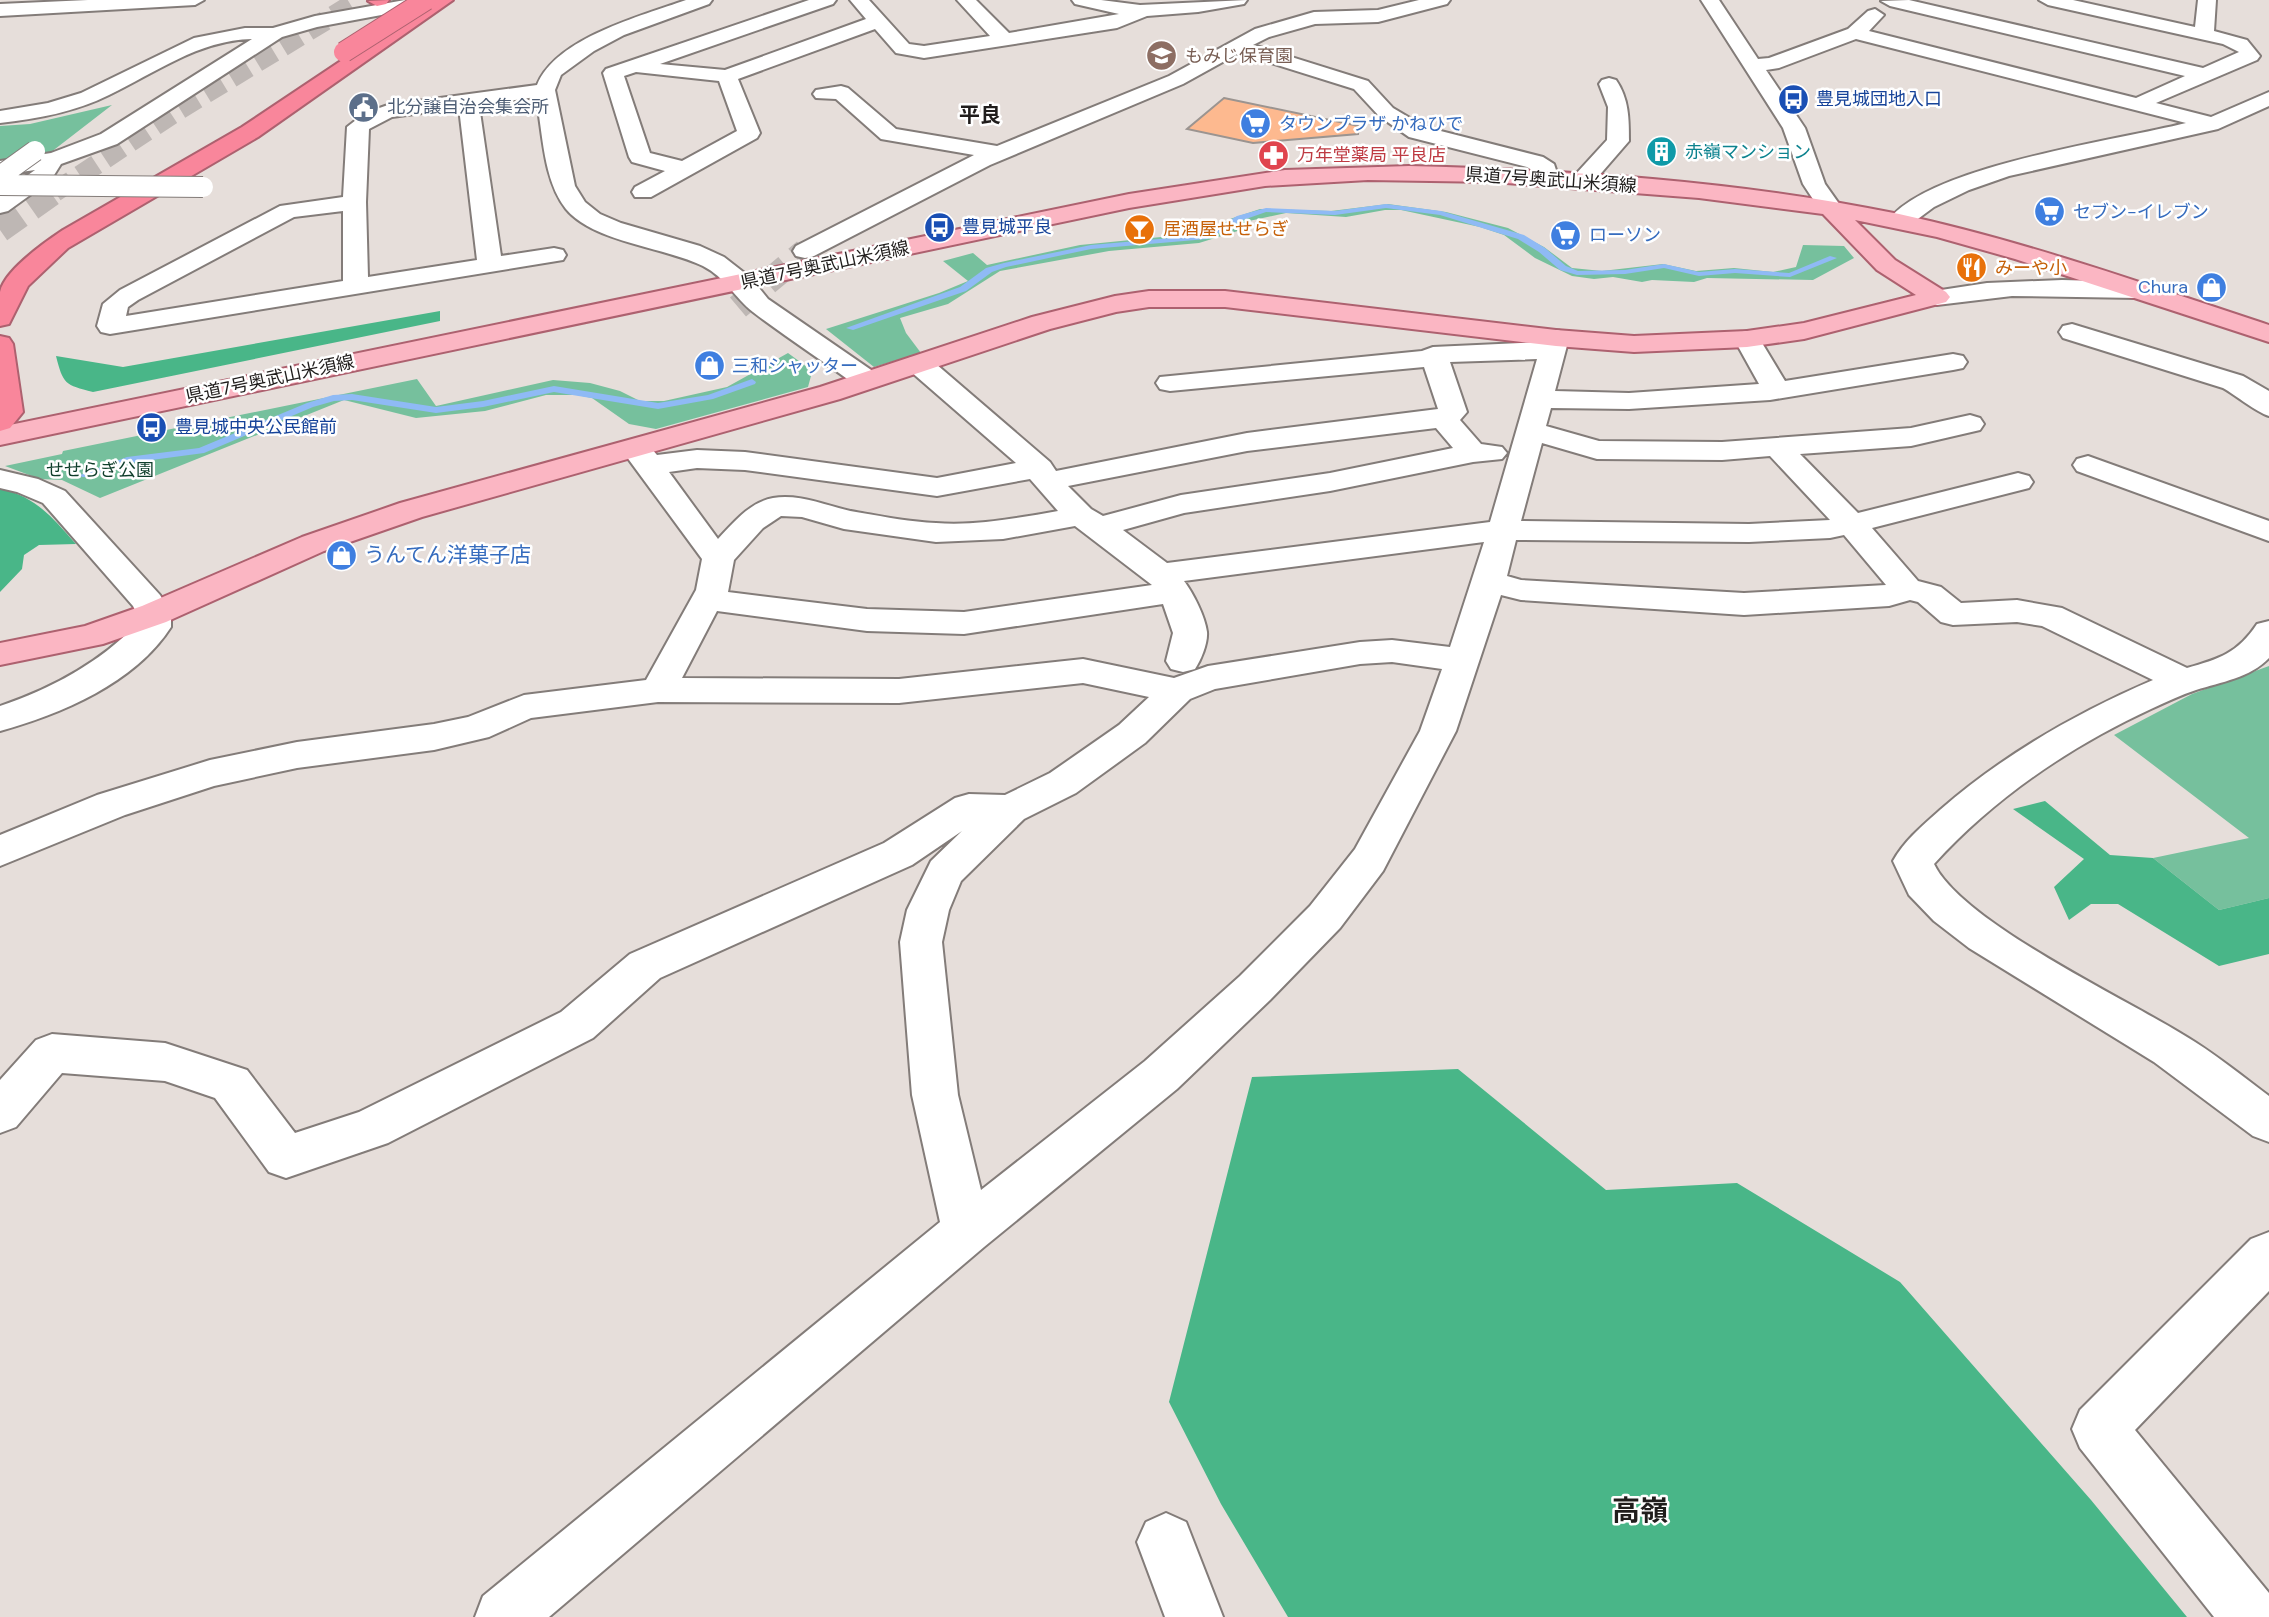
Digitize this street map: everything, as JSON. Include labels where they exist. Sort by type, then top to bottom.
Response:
[{"type":"highway","points":[[0,318],[3,305],[16,286],[48,250],[71,234],[250,132],[426,0]]},
{"type":"highway","points":[[0,275],[37,242],[444,0]]},
{"type":"highway","points":[[0,344],[9,412],[0,422]]},
{"type":"main road","name":"県道7号奥武山米須線","points":[[0,436],[740,295],[1129,201],[1260,180],[1390,173],[1582,181],[1723,194],[1830,208],[1994,245],[2269,334]]},
{"type":"main road","points":[[1830,208],[1886,265],[1937,296]]},
{"type":"main road","points":[[0,654],[90,636],[154,614],[313,544],[362,526],[643,457],[867,380],[1079,312],[1149,299],[1225,299],[1555,344],[1634,344],[1747,339],[1804,331],[1937,296]]},
{"type":"street","points":[[0,10],[195,0]]},
{"type":"street","points":[[0,117],[37,112],[99,92],[176,50],[200,41],[229,34],[275,33],[328,19],[435,0]]},
{"type":"street","points":[[703,0],[617,31],[565,61],[552,72],[545,90],[564,186],[576,206],[592,219],[613,228],[691,251],[715,262],[740,295],[751,320],[818,366],[830,393]]},
{"type":"street","points":[[684,169],[640,157],[613,73],[827,0]]},
{"type":"street","points":[[859,0],[903,49],[912,52],[1117,22],[1141,12]]},
{"type":"street","points":[[965,0],[1006,40]]},
{"type":"street","points":[[1081,0],[1106,8],[1141,12],[1178,10],[1238,0]]},
{"type":"street","points":[[805,251],[1000,153],[1176,80],[1262,33],[1302,20],[1378,16],[1441,0]]},
{"type":"street","points":[[1710,0],[1794,128],[1814,184],[1830,208]]},
{"type":"street","points":[[2048,0],[2094,5],[2242,44],[2250,56],[2142,104]]},
{"type":"street","points":[[2204,34],[2207,0]]},
{"type":"street","points":[[1755,65],[1772,64],[1855,33],[1891,1],[2206,75]]},
{"type":"street","points":[[565,61],[727,76],[878,21]]},
{"type":"street","points":[[0,168],[43,156],[84,151],[109,139],[275,33]]},
{"type":"street","points":[[1855,33],[2213,123]]},
{"type":"street","points":[[1235,46],[1361,85],[1386,112],[1417,132],[1535,162],[1546,169],[1548,179]]},
{"type":"street","points":[[643,192],[749,133],[727,76]]},
{"type":"street","points":[[1582,181],[1618,141],[1618,107],[1609,84]]},
{"type":"street","points":[[356,286],[354,202],[358,127],[372,117],[388,111],[545,90]]},
{"type":"street","points":[[823,94],[841,92],[890,134],[1000,153]]},
{"type":"street","points":[[1899,222],[1921,203],[1975,180],[2213,123],[2269,98]]},
{"type":"street","points":[[468,100],[490,265]]},
{"type":"street","points":[[0,176],[43,156]]},
{"type":"street","points":[[0,206],[43,175],[43,156]]},
{"type":"street","points":[[0,185],[203,187]]},
{"type":"street","points":[[354,202],[288,211],[129,295],[116,304],[110,326],[554,255]]},
{"type":"street","points":[[1937,296],[1967,291],[2025,288],[2137,290]]},
{"type":"street","points":[[740,295],[759,304],[867,380]]},
{"type":"street","points":[[2072,332],[2233,382],[2256,394],[2269,407]]},
{"type":"street","points":[[1747,339],[1786,419],[1852,524],[1907,589]]},
{"type":"street","points":[[504,1617],[967,1231],[1161,1075],[1255,988],[1325,917],[1369,860],[1438,731],[1489,582],[1555,344],[1433,355],[1453,412],[1443,419],[1247,442],[1043,475],[937,487],[745,461],[643,457]]},
{"type":"street","points":[[1170,383],[1435,358]]},
{"type":"street","points":[[1531,429],[1597,450],[1786,419],[1953,362]]},
{"type":"street","points":[[919,364],[1043,475],[1089,522],[1167,583],[1190,634],[1180,676],[1132,734],[1073,776],[1010,809],[945,872],[928,910],[921,942],[935,1096],[967,1231]]},
{"type":"street","points":[[658,690],[712,590],[718,558],[752,521],[775,507],[804,509],[844,520],[936,533],[1089,522],[1181,504],[1330,482],[1473,453],[1531,429],[1629,401],[1911,437],[1970,424]]},
{"type":"street","points":[[1443,419],[1473,453]]},
{"type":"street","points":[[643,457],[696,537],[718,558]]},
{"type":"street","points":[[2088,465],[2269,532]]},
{"type":"street","points":[[0,479],[27,485],[54,497],[148,602],[154,614],[154,627],[133,651],[87,682],[42,706],[0,719]]},
{"type":"street","points":[[706,599],[835,616],[929,624],[964,623],[1167,583],[1502,530],[1749,533],[1830,529],[2018,482]]},
{"type":"street","points":[[1489,582],[1521,590],[1744,604],[1889,596],[1907,589],[1929,594],[1953,614],[2017,611],[2050,616],[2145,660],[2182,681]]},
{"type":"street","points":[[964,623],[987,683]]},
{"type":"street","points":[[2269,632],[2249,660],[2182,681],[2127,704],[2000,780],[1930,841],[1913,861],[1914,872],[1935,898],[1987,940],[2170,1049],[2269,1122]]},
{"type":"street","points":[[0,851],[111,805],[210,773],[297,755],[433,737],[476,728],[524,707],[658,690],[899,691],[1083,671],[1209,678],[1360,653],[1392,652],[1464,660]]},
{"type":"street","points":[[0,1114],[52,1053],[165,1062],[231,1084],[286,1157],[372,1128],[577,1026],[645,966],[898,854],[969,808],[1010,809]]},
{"type":"street","points":[[2251,1617],[2099,1429],[2269,1256]]},
{"type":"street","points":[[1166,1542],[1194,1617]]},
{"type":"green space","points":[[112,105],[0,192],[0,126],[30,124]]},
{"type":"green space","points":[[1388,204],[1446,212],[1508,228],[1544,247],[1572,268],[1602,271],[1663,264],[1696,271],[1734,268],[1773,272],[1796,267],[1803,245],[1844,246],[1854,258],[1813,280],[1707,278],[1694,282],[1642,282],[1613,277],[1594,279],[1572,276],[1535,258],[1504,235],[1480,227],[1401,210],[1346,217],[1286,213],[1249,221],[1241,230],[1199,243],[1109,251],[1000,271],[948,304],[900,318],[906,333],[921,353],[874,367],[826,329],[968,281],[943,261],[973,253],[987,265],[1080,245],[1212,232],[1230,219],[1260,209],[1331,211]]},
{"type":"green space","points":[[440,311],[440,321],[93,392],[67,382],[63,378],[56,356],[123,367]]},
{"type":"green space","name":"せせらぎ公園","points":[[788,353],[807,367],[811,376],[808,387],[656,429],[629,424],[592,398],[577,395],[546,395],[485,411],[416,418],[344,400],[100,498],[62,480],[40,479],[5,466],[62,454],[63,451],[417,379],[436,406],[553,380],[590,383],[620,391],[640,401],[664,401],[727,387]]},
{"type":"green space","points":[[0,488],[34,503],[76,544],[39,545],[24,555],[22,569],[0,592]]},
{"type":"green space","points":[[2269,666],[2269,898],[2219,910],[2153,858],[2249,838],[2114,735],[2192,694]]},
{"type":"green space","points":[[2045,801],[2110,855],[2153,858],[2219,910],[2269,898],[2269,954],[2219,966],[2118,904],[2091,904],[2069,920],[2054,887],[2084,859],[2013,809]]},
{"type":"green space","points":[[1458,1069],[1606,1190],[1737,1183],[1900,1282],[2091,1500],[2187,1617],[1288,1617],[1221,1504],[1169,1402],[1252,1077]]},
{"type":"building","name":"タウンプラザ かねひで","points":[[1224,98],[1359,126],[1358,134],[1253,143],[1187,129]]},
{"type":"waterway","points":[[850,328],[963,289],[989,270],[1004,265],[1091,247],[1207,237],[1240,218],[1266,210],[1335,213],[1386,206],[1441,213],[1521,237],[1563,268],[1577,273],[1625,272],[1664,266],[1699,274],[1735,271],[1790,275],[1833,258]]},
{"type":"waterway","points":[[85,475],[127,460],[201,451],[333,398],[352,397],[436,410],[483,404],[554,389],[658,406],[710,397],[752,382]]},
{"type":"tunnel","points":[[55,192],[177,111],[359,0]]},
{"type":"tunnel","points":[[0,230],[57,190]]},
{"type":"tunnel","points":[[738,307],[805,251]]},
{"type":"place","name":"もみじ保育園","points":[[1162,56]]},
{"type":"place","name":"豊見城団地入口","points":[[1793,99]]},
{"type":"place","name":"北分譲自治会集会所","points":[[364,107]]},
{"type":"place","name":"タウンプラザ かねひで","points":[[1256,124]]},
{"type":"place","name":"赤嶺マンション","points":[[1662,152]]},
{"type":"place","name":"万年堂薬局 平良店","points":[[1274,155]]},
{"type":"place","name":"セブン-イレブン","points":[[2050,212]]},
{"type":"place","name":"豊見城平良","points":[[939,227]]},
{"type":"place","name":"居酒屋せせらぎ","points":[[1140,229]]},
{"type":"place","name":"ローソン","points":[[1566,235]]},
{"type":"place","name":"みーや小","points":[[1972,268]]},
{"type":"place","name":"Chura","points":[[2211,287]]},
{"type":"place","name":"三和シャッター","points":[[709,366]]},
{"type":"place","name":"豊見城中央公民館前","points":[[152,427]]},
{"type":"place","name":"うんてん洋菓子店","points":[[341,555]]},
{"type":"district","name":"平良","points":[[980,115]]},
{"type":"district","name":"高嶺","points":[[1640,1510]]}]
